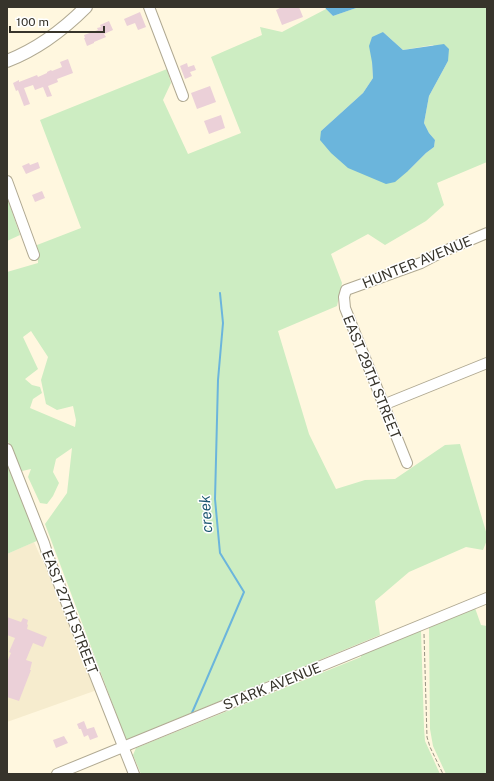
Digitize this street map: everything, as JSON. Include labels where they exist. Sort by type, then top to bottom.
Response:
[{"type":"main road","points":[[7,61],[21,56],[52,37],[71,22],[86,7]]},
{"type":"street","points":[[149,7],[183,96]]},
{"type":"street","points":[[7,181],[34,255]]},
{"type":"street","name":"HUNTER AVENUE","points":[[346,290],[421,263],[442,252],[487,233]]},
{"type":"street","name":"EAST 29TH STREET","points":[[346,290],[344,297],[345,308],[407,463]]},
{"type":"street","points":[[383,405],[487,363]]},
{"type":"street","name":"EAST 27TH STREET","points":[[7,449],[134,774]]},
{"type":"street","name":"STARK AVENUE","points":[[57,774],[487,598]]},
{"type":"path","points":[[424,624],[427,737],[430,747],[443,774]]},
{"type":"shaded area","points":[[34,542],[67,616],[97,690],[7,722],[7,554]]},
{"type":"green space","points":[[359,7],[487,7],[487,162],[437,183],[444,205],[426,221],[385,245],[368,234],[331,254],[342,283],[337,306],[278,331],[309,434],[336,489],[365,480],[395,479],[445,445],[460,444],[487,535],[487,540],[483,550],[466,547],[409,572],[375,601],[380,635],[126,740],[45,524],[67,493],[72,448],[56,459],[53,472],[59,483],[53,496],[47,504],[40,503],[28,477],[31,469],[22,471],[15,459],[7,439],[7,272],[38,263],[37,245],[81,228],[40,120],[167,69],[171,83],[163,100],[188,154],[241,133],[211,57],[262,35],[260,27],[282,32],[326,9],[333,16]],"holes":[[[383,32],[403,50],[433,45],[448,61],[429,96],[424,123],[429,133],[435,140],[434,147],[408,171],[321,131],[363,93],[373,78],[372,62]],[[31,331],[48,357],[41,380],[46,404],[57,410],[73,406],[76,420],[75,427],[30,408],[33,399],[42,393],[40,387],[32,385],[25,379],[38,369],[23,337]]]},
{"type":"green space","points":[[7,197],[20,235],[7,241]]},
{"type":"green space","points":[[7,460],[39,540],[7,554]]},
{"type":"green space","points":[[475,608],[481,625],[487,626],[487,774],[446,774],[433,746],[430,729],[429,627]]},
{"type":"green space","points":[[418,629],[421,631],[425,741],[440,774],[141,774],[133,755],[136,748],[361,657],[361,653]]},
{"type":"water","points":[[325,7],[359,7],[333,16]]},
{"type":"water","points":[[383,32],[403,50],[444,44],[449,49],[448,61],[429,96],[424,123],[429,133],[435,140],[434,147],[395,182],[386,184],[348,168],[331,153],[320,140],[321,131],[363,93],[373,78],[369,46],[372,37]]},
{"type":"building","points":[[280,7],[299,7],[303,17],[282,25],[276,10]]},
{"type":"building","points":[[140,12],[146,27],[138,30],[135,23],[127,26],[124,19]]},
{"type":"building","points":[[109,21],[113,30],[104,34],[106,37],[87,46],[84,35],[98,30],[97,28],[101,27],[100,25]]},
{"type":"building","points":[[68,59],[73,73],[57,79],[58,82],[48,86],[52,96],[47,97],[43,87],[35,90],[33,85],[24,88],[30,104],[24,106],[18,90],[16,91],[13,83],[37,75],[38,77],[51,70],[52,71],[62,67],[60,62]]},
{"type":"building","points":[[187,63],[188,67],[194,65],[196,70],[190,72],[192,76],[185,79],[180,66]]},
{"type":"building","points":[[210,86],[216,102],[197,109],[191,93]]},
{"type":"building","points":[[221,115],[225,128],[209,134],[204,121]]},
{"type":"building","points":[[38,162],[40,168],[26,174],[22,166],[29,163],[30,165]]},
{"type":"building","points":[[42,191],[45,198],[35,202],[32,195]]},
{"type":"building","points":[[7,617],[21,622],[23,618],[28,620],[27,629],[47,637],[43,647],[33,643],[26,660],[32,662],[31,670],[19,701],[7,697],[7,662],[11,653],[9,652],[15,638],[7,635]]},
{"type":"building","points":[[84,721],[87,729],[94,727],[98,737],[90,740],[88,735],[84,737],[77,724]]},
{"type":"building","points":[[64,736],[68,743],[56,748],[53,740]]},
{"type":"waterway","name":"creek","points":[[191,715],[244,592],[220,553],[215,499],[218,380],[223,323],[220,293]]}]
